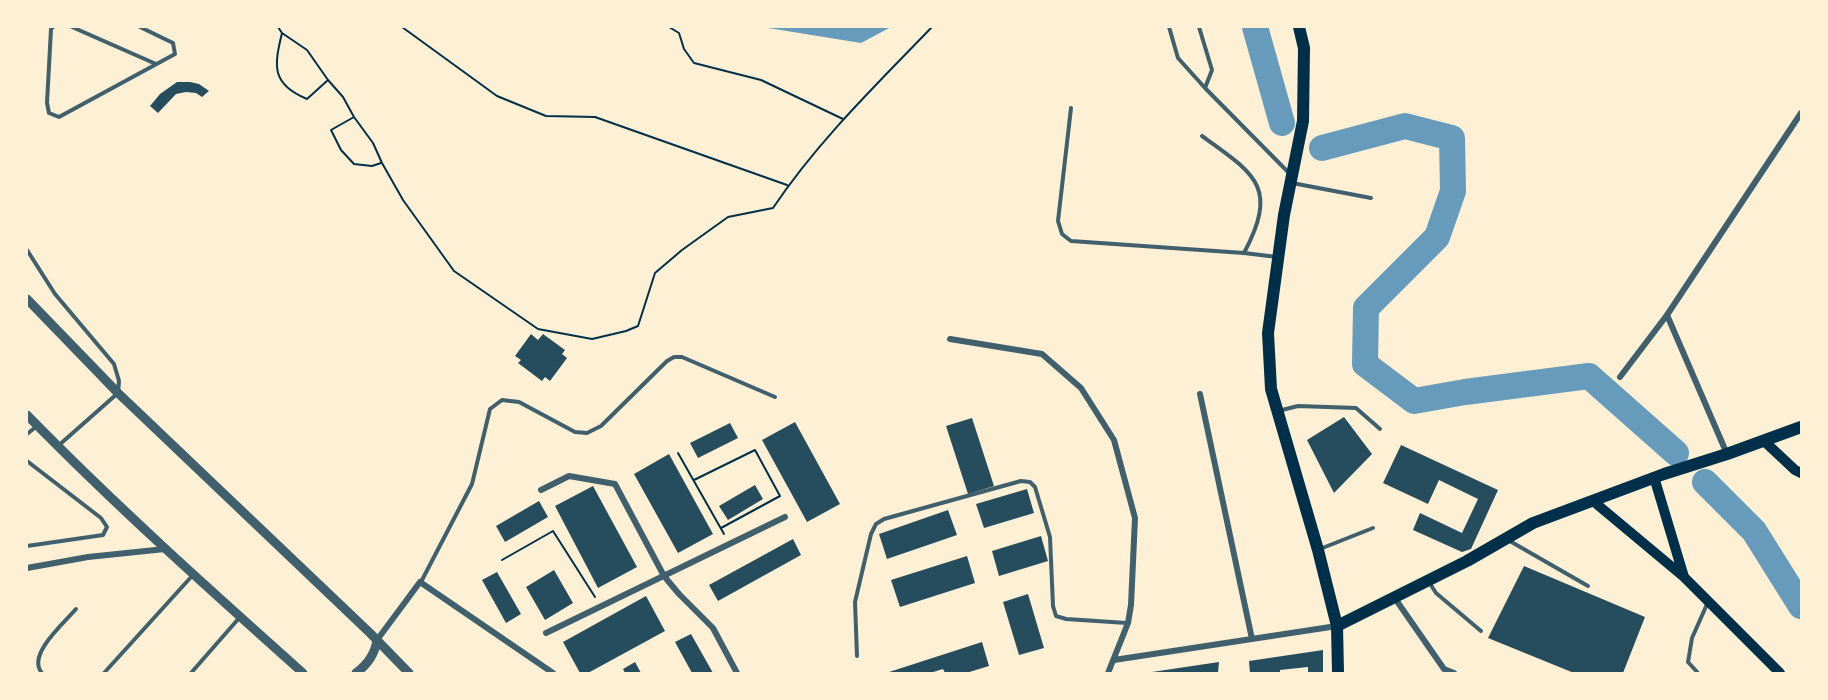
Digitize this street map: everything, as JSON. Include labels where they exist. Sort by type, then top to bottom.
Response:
[{"type":"main road","points":[[1299,27],[1304,48],[1303,121],[1278,258],[1268,333],[1271,388],[1318,550],[1336,626],[1338,673]]},
{"type":"main road","points":[[1336,626],[1533,523],[1801,427]]},
{"type":"main road","points":[[1764,441],[1801,473]]},
{"type":"main road","points":[[1659,476],[1684,577]]},
{"type":"main road","points":[[1593,501],[1684,577],[1780,673]]},
{"type":"street","points":[[1620,377],[1667,315],[1801,113]]},
{"type":"street","points":[[27,299],[115,396],[377,640],[408,673]]},
{"type":"street","points":[[1667,315],[1727,454]]},
{"type":"street","points":[[950,339],[1042,354],[1081,388],[1114,440],[1135,518],[1128,623],[1108,673]]},
{"type":"street","points":[[1200,394],[1252,639]]},
{"type":"street","points":[[27,415],[37,426],[61,444],[165,549],[303,673]]},
{"type":"street","points":[[541,490],[569,476],[615,484],[664,576],[713,628],[737,673]]},
{"type":"street","points":[[546,633],[785,517]]},
{"type":"street","points":[[27,568],[88,557],[165,549]]},
{"type":"street","points":[[356,673],[368,661],[376,648],[377,640],[420,582],[553,673]]},
{"type":"street","points":[[1394,597],[1444,669],[1454,673]]},
{"type":"street","points":[[1114,660],[1336,626]]},
{"type":"lane","points":[[53,27],[51,29],[48,93],[49,113],[59,117],[175,54],[173,43],[140,27]]},
{"type":"lane","points":[[72,27],[157,64]]},
{"type":"lane","points":[[1169,27],[1178,58],[1291,180],[1308,188],[1371,198]]},
{"type":"lane","points":[[1199,27],[1212,70],[1204,88]]},
{"type":"lane","points":[[1071,108],[1058,221],[1062,234],[1071,241],[1244,253],[1278,258]]},
{"type":"lane","points":[[1203,136],[1239,163],[1256,181],[1262,200],[1256,229],[1244,253]]},
{"type":"lane","points":[[27,250],[55,294],[114,364],[119,381],[115,396],[61,444]]},
{"type":"lane","points":[[420,582],[472,484],[490,409],[502,400],[519,402],[575,432],[587,433],[601,426],[667,361],[674,357],[682,357],[775,397]]},
{"type":"lane","points":[[1278,411],[1298,406],[1356,408],[1380,429]]},
{"type":"lane","points":[[27,434],[37,426]]},
{"type":"lane","points":[[27,461],[101,518],[107,527],[103,535],[27,546]]},
{"type":"lane","points":[[857,656],[855,602],[871,534],[876,524],[884,519],[1021,480],[1030,482],[1035,487],[1050,537],[1053,606],[1056,616],[1066,619],[1128,623]]},
{"type":"lane","points":[[1318,550],[1373,528]]},
{"type":"lane","points":[[1506,539],[1588,586]]},
{"type":"lane","points":[[104,673],[193,575]]},
{"type":"lane","points":[[1427,580],[1436,593],[1481,631]]},
{"type":"lane","points":[[1698,673],[1688,662],[1692,638],[1708,602]]},
{"type":"lane","points":[[42,673],[37,660],[40,650],[76,609]]},
{"type":"lane","points":[[191,673],[240,617]]},
{"type":"path","points":[[278,27],[282,33],[307,50],[343,97],[373,143],[403,200],[454,271],[538,329],[592,339],[638,326],[656,273],[682,250],[728,217],[773,208],[788,186],[843,119],[932,27]]},
{"type":"path","points":[[402,27],[497,96],[546,116],[595,117],[788,186]]},
{"type":"path","points":[[669,27],[679,33],[684,49],[694,63],[761,80],[843,119]]},
{"type":"path","points":[[282,33],[277,56],[277,71],[282,82],[295,94],[307,99],[328,80]]},
{"type":"path","points":[[354,117],[331,130],[341,150],[354,164],[372,166],[382,163]]},
{"type":"path","points":[[694,480],[754,450],[780,496],[721,528]]},
{"type":"path","points":[[678,453],[730,545]]},
{"type":"path","points":[[502,560],[553,531],[600,605]]},
{"type":"water","points":[[762,27],[891,27],[861,43]]},
{"type":"building","points":[[177,82],[199,84],[209,91],[202,97],[196,93],[176,94],[158,113],[150,106],[160,94]]},
{"type":"building","points":[[531,334],[538,340],[543,334],[565,350],[562,354],[567,358],[550,381],[545,377],[542,381],[518,363],[521,360],[515,356]]},
{"type":"building","points":[[1344,417],[1372,454],[1334,493],[1307,440]]},
{"type":"building","points":[[972,418],[994,486],[968,494],[946,426]]},
{"type":"building","points":[[795,422],[840,504],[807,522],[762,440]]},
{"type":"building","points":[[730,423],[738,438],[698,458],[690,443]]},
{"type":"building","points":[[1401,445],[1498,490],[1471,549],[1462,552],[1413,530],[1420,513],[1462,533],[1478,499],[1439,480],[1428,504],[1383,483]]},
{"type":"building","points":[[669,454],[713,534],[678,553],[634,474]]},
{"type":"building","points":[[755,485],[763,499],[728,520],[719,506]]},
{"type":"building","points":[[593,486],[637,567],[598,588],[555,506]]},
{"type":"building","points":[[1027,489],[1034,513],[984,528],[976,504]]},
{"type":"building","points":[[539,501],[548,517],[505,542],[496,526]]},
{"type":"building","points":[[948,510],[957,535],[887,559],[879,534]]},
{"type":"building","points":[[1041,536],[1048,561],[999,576],[992,551]]},
{"type":"building","points":[[793,539],[801,555],[718,601],[709,585]]},
{"type":"building","points":[[967,556],[975,583],[900,607],[891,580]]},
{"type":"building","points":[[1524,566],[1645,617],[1623,673],[1574,673],[1488,638]]},
{"type":"building","points":[[554,570],[573,603],[545,620],[526,587]]},
{"type":"building","points":[[497,572],[521,614],[506,623],[482,580]]},
{"type":"building","points":[[1028,594],[1044,648],[1019,655],[1003,602]]},
{"type":"building","points":[[646,596],[665,631],[588,673],[580,673],[563,642]]},
{"type":"building","points":[[691,634],[713,673],[692,673],[675,642]]},
{"type":"building","points":[[982,642],[989,666],[966,673],[945,673],[943,669],[930,673],[886,673]]},
{"type":"building","points":[[1323,650],[1323,673],[1308,673],[1308,667],[1280,670],[1280,673],[1250,673],[1249,661]]},
{"type":"building","points":[[635,662],[641,673],[625,673],[623,669]]},
{"type":"building","points":[[1219,662],[1218,673],[1152,673],[1152,672]]},
{"type":"waterway","points":[[1255,27],[1282,123]]},
{"type":"waterway","points":[[1322,148],[1405,126],[1452,138],[1453,191],[1437,237],[1366,308],[1365,364],[1414,401],[1589,376],[1676,453]]},
{"type":"waterway","points":[[1705,482],[1754,531],[1801,606]]}]
